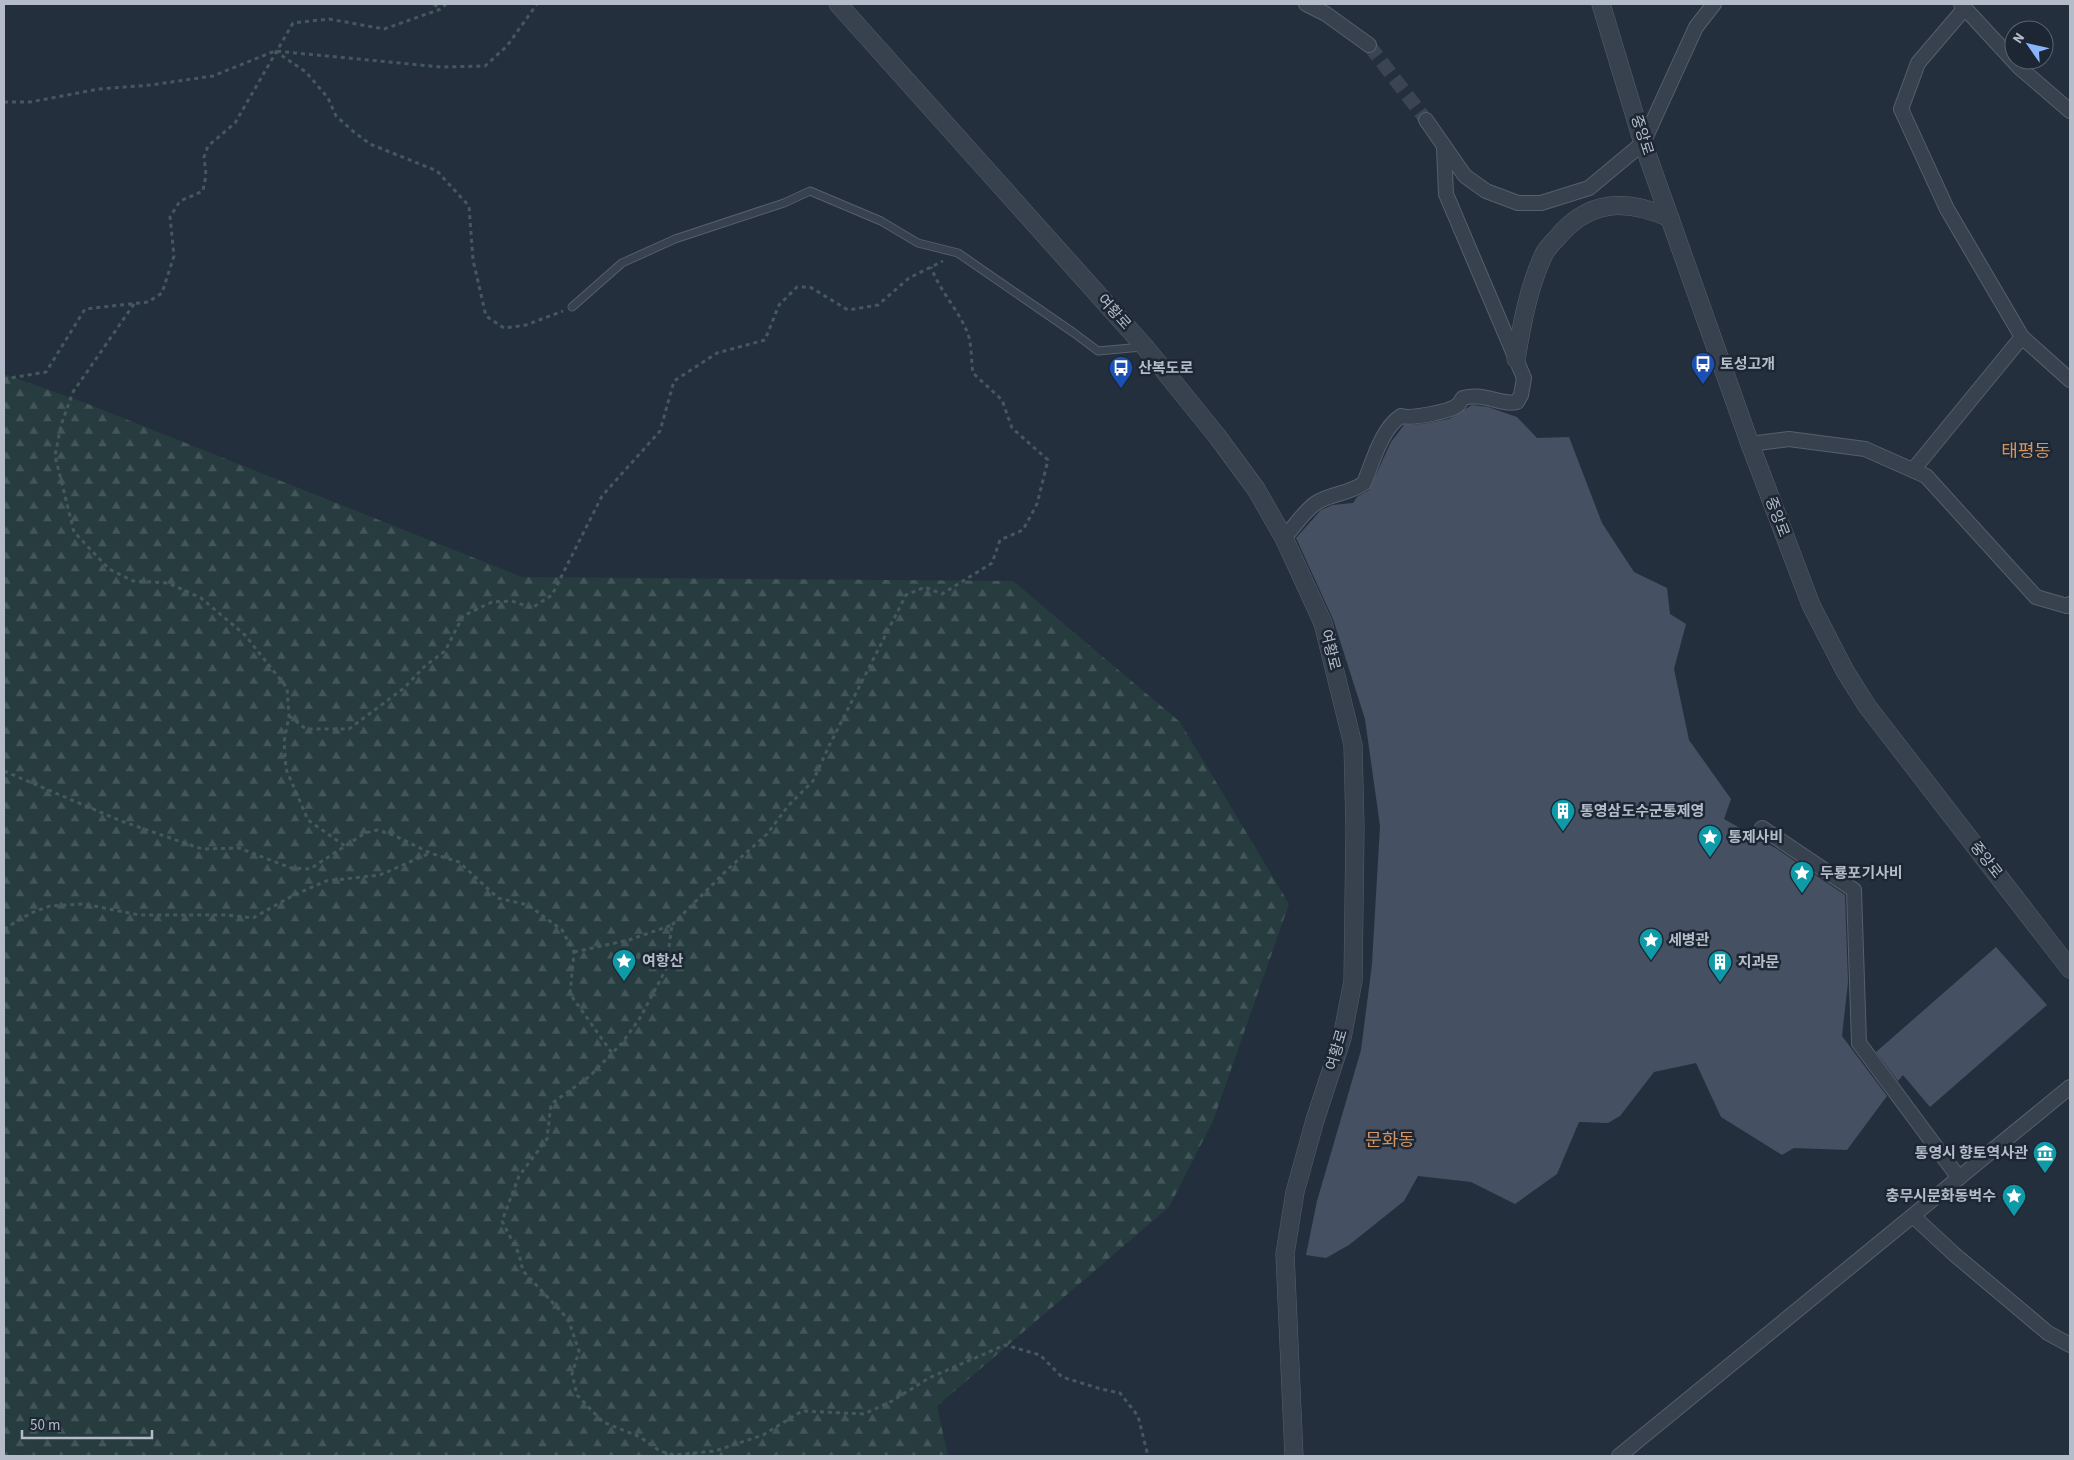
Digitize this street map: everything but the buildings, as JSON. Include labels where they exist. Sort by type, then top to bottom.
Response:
[{"type":"street","name":"여황로","points":[[838,4],[1145,347],[1256,488],[1284,538],[1323,624],[1353,745],[1355,828],[1353,981],[1342,1038],[1315,1120],[1295,1192],[1285,1254],[1294,1456]]},
{"type":"street","points":[[1306,4],[1326,14],[1369,45]]},
{"type":"street","name":"중앙로","points":[[1601,4],[1670,218],[1750,444],[1811,606],[1845,671],[1884,729],[2070,969]]},
{"type":"street","points":[[1426,120],[1465,176],[1486,191],[1518,203],[1541,203],[1589,188],[1644,142],[1696,27],[1714,4]]},
{"type":"street","points":[[2070,111],[2020,68],[1963,6],[1918,64],[1901,109],[1947,209],[2022,337],[2070,380]]},
{"type":"street","points":[[1284,538],[1315,504],[1332,495],[1357,489],[1364,483],[1387,430],[1393,421],[1401,416],[1409,418],[1445,410],[1458,405],[1463,398],[1476,394],[1511,403],[1517,402],[1521,395],[1524,378],[1446,194],[1444,148]]},
{"type":"street","points":[[1516,359],[1531,286],[1544,254],[1565,229],[1591,209],[1621,204],[1653,210],[1670,218]]},
{"type":"street","points":[[1912,470],[2022,337]]},
{"type":"street","points":[[1750,444],[1789,439],[1865,449],[1926,476],[2036,597],[2067,606],[2070,604]]},
{"type":"street","points":[[1762,828],[1854,890],[1859,1043],[1959,1178]]},
{"type":"street","points":[[1619,1456],[2070,1087]]},
{"type":"street","points":[[1913,1216],[1954,1254],[2048,1333],[2070,1345]]},
{"type":"lane","points":[[572,307],[622,263],[675,240],[784,204],[810,190],[881,221],[918,243],[958,253],[1074,333],[1098,352],[1145,347]]},
{"type":"path","points":[[434,4],[441,9]]},
{"type":"path","points":[[4,379],[46,372],[85,309],[148,302],[162,294],[174,256],[170,217],[180,201],[203,191],[206,175],[204,158],[208,146],[235,123],[262,78],[275,50],[293,23],[329,19],[384,29],[441,9],[446,4]]},
{"type":"path","points":[[4,102],[30,102],[99,90],[212,76],[275,50],[441,67],[485,66],[507,46],[537,4]]},
{"type":"path","points":[[275,50],[306,72],[328,98],[336,116],[354,132],[370,144],[437,171],[468,206],[473,260],[486,316],[504,328],[526,325],[572,307]]},
{"type":"path","points":[[289,716],[306,729],[349,729],[404,688],[425,666],[445,651],[463,616],[492,602],[512,601],[532,608],[552,595],[602,496],[660,431],[674,381],[717,353],[765,340],[779,305],[797,286],[810,287],[848,310],[878,306],[909,278],[958,253]]},
{"type":"path","points":[[574,952],[629,940],[672,926],[728,869],[767,834],[788,806],[813,781],[906,595],[925,588],[942,594],[992,564],[1000,540],[1023,530],[1037,504],[1048,460],[1012,428],[1002,400],[973,373],[968,335],[950,301],[938,285],[931,267]]},
{"type":"path","points":[[134,304],[73,392],[61,425],[55,456],[74,532],[109,569],[133,581],[168,583],[201,598],[246,635],[287,688],[289,716],[284,742],[286,769],[308,820],[346,846]]},
{"type":"path","points":[[4,771],[121,821],[202,849],[239,848],[291,868],[310,869],[365,833],[378,830],[430,853],[459,862],[498,898],[528,905],[562,930],[574,952],[570,994],[612,1053]]},
{"type":"path","points":[[4,929],[50,906],[84,904],[139,915],[226,915],[253,918],[292,896],[326,881],[380,875],[430,853]]},
{"type":"path","points":[[672,926],[666,969],[640,1018],[622,1044],[590,1076],[551,1104],[547,1139],[519,1176],[502,1221],[519,1254],[523,1271],[568,1319],[579,1352],[572,1374],[577,1395],[603,1422],[640,1437],[660,1451],[674,1455],[715,1451],[763,1435],[802,1411],[864,1414],[929,1378],[1005,1345],[1040,1355],[1062,1376],[1101,1390],[1120,1393],[1138,1416],[1148,1456]]},
{"type":"green space","points":[[4,374],[88,404],[522,577],[1013,581],[1180,722],[1289,904],[1213,1121],[1169,1207],[937,1406],[948,1456],[4,1456]]},
{"type":"tunnel","points":[[1369,45],[1426,120]]},
{"type":"place","name":"토성고개","points":[[1703,385]]},
{"type":"place","name":"산복도로","points":[[1121,389]]},
{"type":"place","name":"통영삼도수군통제영","points":[[1563,832]]},
{"type":"place","name":"통제사비","points":[[1710,858]]},
{"type":"place","name":"두룡포기사비","points":[[1802,894]]},
{"type":"place","name":"세병관","points":[[1651,961]]},
{"type":"place","name":"여항산","points":[[624,982]]},
{"type":"place","name":"지과문","points":[[1720,983]]},
{"type":"place","name":"통영시 향토역사관","points":[[2045,1174]]},
{"type":"place","name":"충무시문화동벅수","points":[[2014,1217]]},
{"type":"district","name":"태평동","points":[[2026,451]]},
{"type":"district","name":"문화동","points":[[1390,1140]]}]
